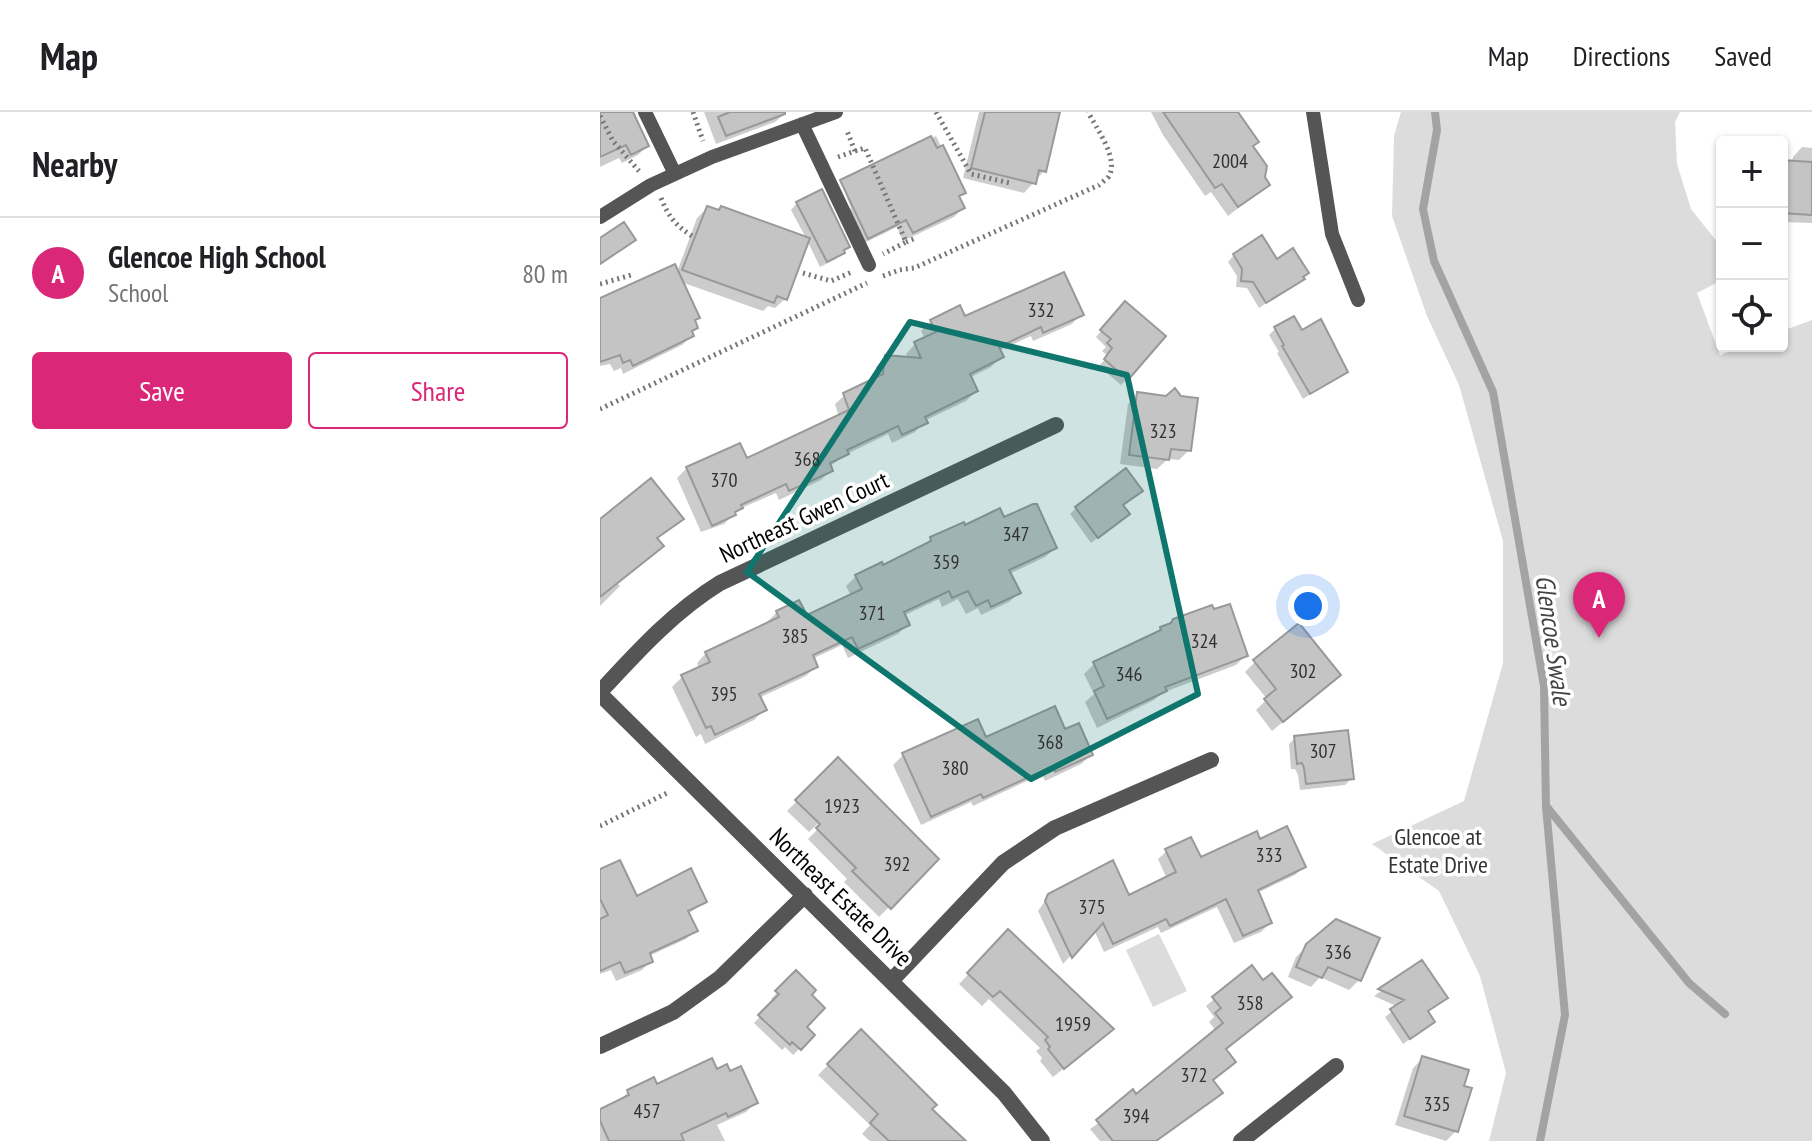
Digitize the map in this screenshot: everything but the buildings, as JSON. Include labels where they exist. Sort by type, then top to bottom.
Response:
[{"type":"street","name":"Northeast Gwen Court","points":[[600,693],[651,637],[689,602],[720,583],[1056,425]]},
{"type":"street","name":"Northeast Estate Drive","points":[[600,693],[1004,1093],[1042,1141]]},
{"type":"street","points":[[892,980],[1003,863],[1055,828],[1211,760]]},
{"type":"street","points":[[600,1046],[673,1012],[720,978],[805,895]]},
{"type":"street","points":[[1241,1141],[1336,1066]]},
{"type":"lane","points":[[645,112],[675,174]]},
{"type":"lane","points":[[600,217],[675,174],[836,112]]},
{"type":"lane","points":[[1313,112],[1332,234],[1358,300]]},
{"type":"lane","points":[[802,124],[869,265]]},
{"type":"path","points":[[693,112],[704,142]]},
{"type":"path","points":[[936,112],[971,174],[1010,183]]},
{"type":"path","points":[[600,116],[613,141],[643,175]]},
{"type":"path","points":[[847,131],[855,151]]},
{"type":"path","points":[[834,159],[865,148],[906,242]]},
{"type":"path","points":[[661,197],[668,215],[679,228],[692,236]]},
{"type":"path","points":[[882,255],[916,238]]},
{"type":"path","points":[[803,273],[831,281],[852,272]]},
{"type":"path","points":[[600,284],[631,275]]},
{"type":"path","points":[[600,826],[667,793]]},
{"type":"highlighted area","points":[[910,322],[1127,375],[1198,694],[1031,779],[747,572]]},
{"type":"green space","name":"Glencoe at Estate Drive","points":[[1401,112],[1680,112],[1675,122],[1677,164],[1691,209],[1716,240],[1716,283],[1697,293],[1716,352],[1720,355],[1728,352],[1788,352],[1788,329],[1812,320],[1812,1141],[1489,1141],[1506,1073],[1480,976],[1439,891],[1372,844],[1464,801],[1503,663],[1503,541],[1459,385],[1427,316],[1392,216],[1394,136]]},
{"type":"green space","points":[[1159,934],[1187,991],[1153,1007],[1126,950]]},
{"type":"waterway","name":"Glencoe Swale","points":[[1435,112],[1437,130],[1423,209],[1434,261],[1493,392],[1544,686],[1546,807],[1565,1015],[1540,1141]]},
{"type":"waterway","points":[[1547,807],[1689,983],[1725,1014]]},
{"type":"place","name":"Glencoe High School","points":[[1599,638]]}]
